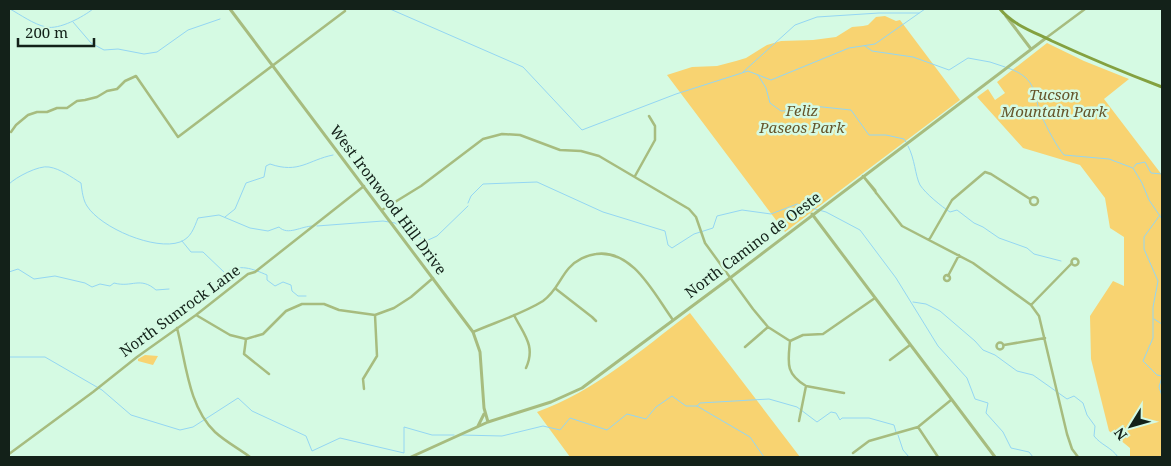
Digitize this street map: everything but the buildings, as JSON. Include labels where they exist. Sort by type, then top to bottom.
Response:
[{"type":"main road","points":[[1000,9],[1018,24],[1046,38],[1093,60],[1162,87]]},
{"type":"street","name":"West Ironwood Hill Drive","points":[[230,9],[473,332],[480,352],[485,411],[488,422]]},
{"type":"street","name":"North Camino de Oeste","points":[[411,457],[488,422],[551,402],[582,388],[1085,9]]},
{"type":"street","points":[[12,132],[16,125],[28,115],[37,112],[47,112],[57,108],[67,108],[77,101],[117,89],[125,81],[136,76],[178,137],[345,12]]},
{"type":"street","points":[[1004,14],[1031,49]]},
{"type":"street","points":[[634,176],[655,140],[655,126],[650,116]]},
{"type":"street","points":[[382,210],[421,186],[483,139],[502,134],[520,135],[560,150],[581,151],[599,156],[689,209],[696,217],[705,243],[730,278],[768,327],[790,341]]},
{"type":"street","points":[[929,240],[952,200],[986,171],[1030,199]]},
{"type":"street","points":[[863,176],[902,226],[973,263],[1031,305],[1039,316],[1067,434],[1072,448],[1078,457]]},
{"type":"street","name":"North Sunrock Lane","points":[[9,454],[248,274],[255,272],[364,186]]},
{"type":"street","points":[[812,214],[995,457]]},
{"type":"street","points":[[473,332],[544,300],[556,290],[570,267],[587,255],[606,253],[620,256],[634,266],[673,320]]},
{"type":"street","points":[[948,276],[959,255]]},
{"type":"street","points":[[1031,305],[1072,263]]},
{"type":"street","points":[[196,315],[230,335],[246,339],[264,334],[286,311],[302,304],[324,304],[339,310],[375,315],[394,308],[433,278]]},
{"type":"street","points":[[556,290],[596,322]]},
{"type":"street","points":[[790,341],[802,335],[824,334],[875,298]]},
{"type":"street","points":[[364,389],[363,379],[377,356],[375,315]]},
{"type":"street","points":[[514,315],[530,347],[531,358],[526,368]]},
{"type":"street","points":[[746,347],[768,327]]},
{"type":"street","points":[[177,328],[190,388],[205,420],[224,440],[250,457]]},
{"type":"street","points":[[1004,345],[1045,338]]},
{"type":"street","points":[[246,339],[244,354],[269,374]]},
{"type":"street","points":[[790,341],[788,365],[791,374],[796,380],[806,386],[844,393]]},
{"type":"street","points":[[890,360],[910,345]]},
{"type":"street","points":[[799,421],[806,386]]},
{"type":"street","points":[[852,453],[869,441],[918,426],[951,400]]},
{"type":"street","points":[[476,428],[484,417],[485,411]]},
{"type":"street","points":[[918,426],[938,457]]},
{"type":"green space","name":"Feliz Paseos Park","points":[[885,16],[896,21],[900,20],[960,100],[785,232],[667,75],[692,67],[717,66],[736,61],[746,58],[767,45],[781,41],[836,37],[852,27],[868,25],[876,17]]},
{"type":"green space","name":"Tucson Mountain Park","points":[[1047,43],[1084,61],[1129,79],[1104,99],[1162,175],[1162,457],[1130,457],[1130,448],[1109,431],[1091,359],[1090,316],[1113,281],[1124,286],[1124,237],[1110,228],[1105,198],[1080,165],[1023,148],[977,97],[988,89],[995,100],[1005,93],[997,82]]},
{"type":"green space","points":[[690,313],[800,457],[570,457],[537,412],[578,393],[598,381]]},
{"type":"green space","points":[[145,355],[158,356],[153,365],[138,361],[138,359]]},
{"type":"waterway","points":[[10,9],[36,24],[46,27],[57,27],[71,22],[93,9]]},
{"type":"waterway","points":[[390,9],[523,67],[582,130],[676,94],[748,71],[771,80],[849,48],[875,44],[925,9]]},
{"type":"waterway","points":[[743,72],[795,25],[817,17],[879,13],[919,13]]},
{"type":"waterway","points":[[73,22],[91,43],[104,50],[118,49],[144,54],[157,52],[188,30],[220,19]]},
{"type":"waterway","points":[[865,46],[872,51],[913,57],[949,70],[968,58],[1005,67]]},
{"type":"waterway","points":[[1008,68],[1018,72],[1030,82],[1044,121],[1064,155],[1109,159],[1133,168],[1149,200],[1162,219]]},
{"type":"waterway","points":[[758,75],[766,88],[770,103],[781,111],[802,110],[813,106],[851,110],[869,135],[886,135],[904,139],[906,142]]},
{"type":"waterway","points":[[908,146],[920,185],[942,207],[950,212],[957,210],[999,238],[1027,248],[1034,254],[1061,261]]},
{"type":"waterway","points":[[225,217],[235,209],[246,183],[264,177],[266,166],[270,164],[280,167],[296,167],[333,155]]},
{"type":"waterway","points":[[1134,167],[1136,164],[1145,162],[1151,173],[1162,174]]},
{"type":"waterway","points":[[9,184],[22,175],[45,167],[66,173],[81,183],[87,206],[104,222],[129,236],[157,243],[169,244],[180,242],[189,235],[198,218],[219,215],[250,228],[268,231],[279,227],[283,230],[291,231],[313,226]]},
{"type":"waterway","points":[[468,203],[471,196],[483,184],[537,182],[603,212],[665,231],[668,245],[672,248],[694,234],[713,228],[717,216],[742,210],[771,214],[797,204],[826,212],[860,230],[896,278],[938,346],[967,378],[975,399],[988,403],[986,413],[1003,432],[1011,448],[1029,452],[1033,457]]},
{"type":"waterway","points":[[423,240],[426,241],[437,236],[468,206]]},
{"type":"waterway","points":[[1160,215],[1144,237],[1144,249],[1158,281],[1153,307],[1153,338],[1143,361],[1157,375],[1162,376]]},
{"type":"waterway","points":[[317,226],[383,221],[395,223],[421,238]]},
{"type":"waterway","points":[[182,241],[191,252],[203,252],[225,273],[236,268],[251,269],[267,275],[267,280],[275,286],[283,282],[291,285],[292,291],[298,296],[306,296]]},
{"type":"waterway","points":[[9,272],[18,269],[34,279],[55,276],[85,283],[92,287],[100,284],[110,286],[114,283],[140,283],[156,290],[169,289]]},
{"type":"waterway","points":[[913,302],[926,304],[940,311],[983,350],[995,355],[1017,371],[1033,375],[1067,399],[1074,396],[1083,403],[1087,415],[1095,426],[1094,436],[1118,457]]},
{"type":"waterway","points":[[1154,319],[1162,324]]},
{"type":"waterway","points":[[9,357],[45,357],[102,390],[131,415],[180,430],[193,427],[238,398],[252,411],[306,436],[312,451],[340,438],[404,453],[404,427],[432,435],[454,435]]},
{"type":"waterway","points":[[1162,377],[1159,387],[1162,396]]},
{"type":"waterway","points":[[461,435],[502,436],[543,426],[560,430],[570,418],[607,430],[627,414],[646,419],[656,407],[672,396],[686,406],[697,406],[700,403],[769,399],[797,407],[817,422],[831,412],[836,413],[840,420],[842,418],[869,418],[894,425],[896,432]]},
{"type":"waterway","points":[[697,406],[750,437],[764,457]]},
{"type":"waterway","points":[[898,435],[903,450],[909,457]]}]
